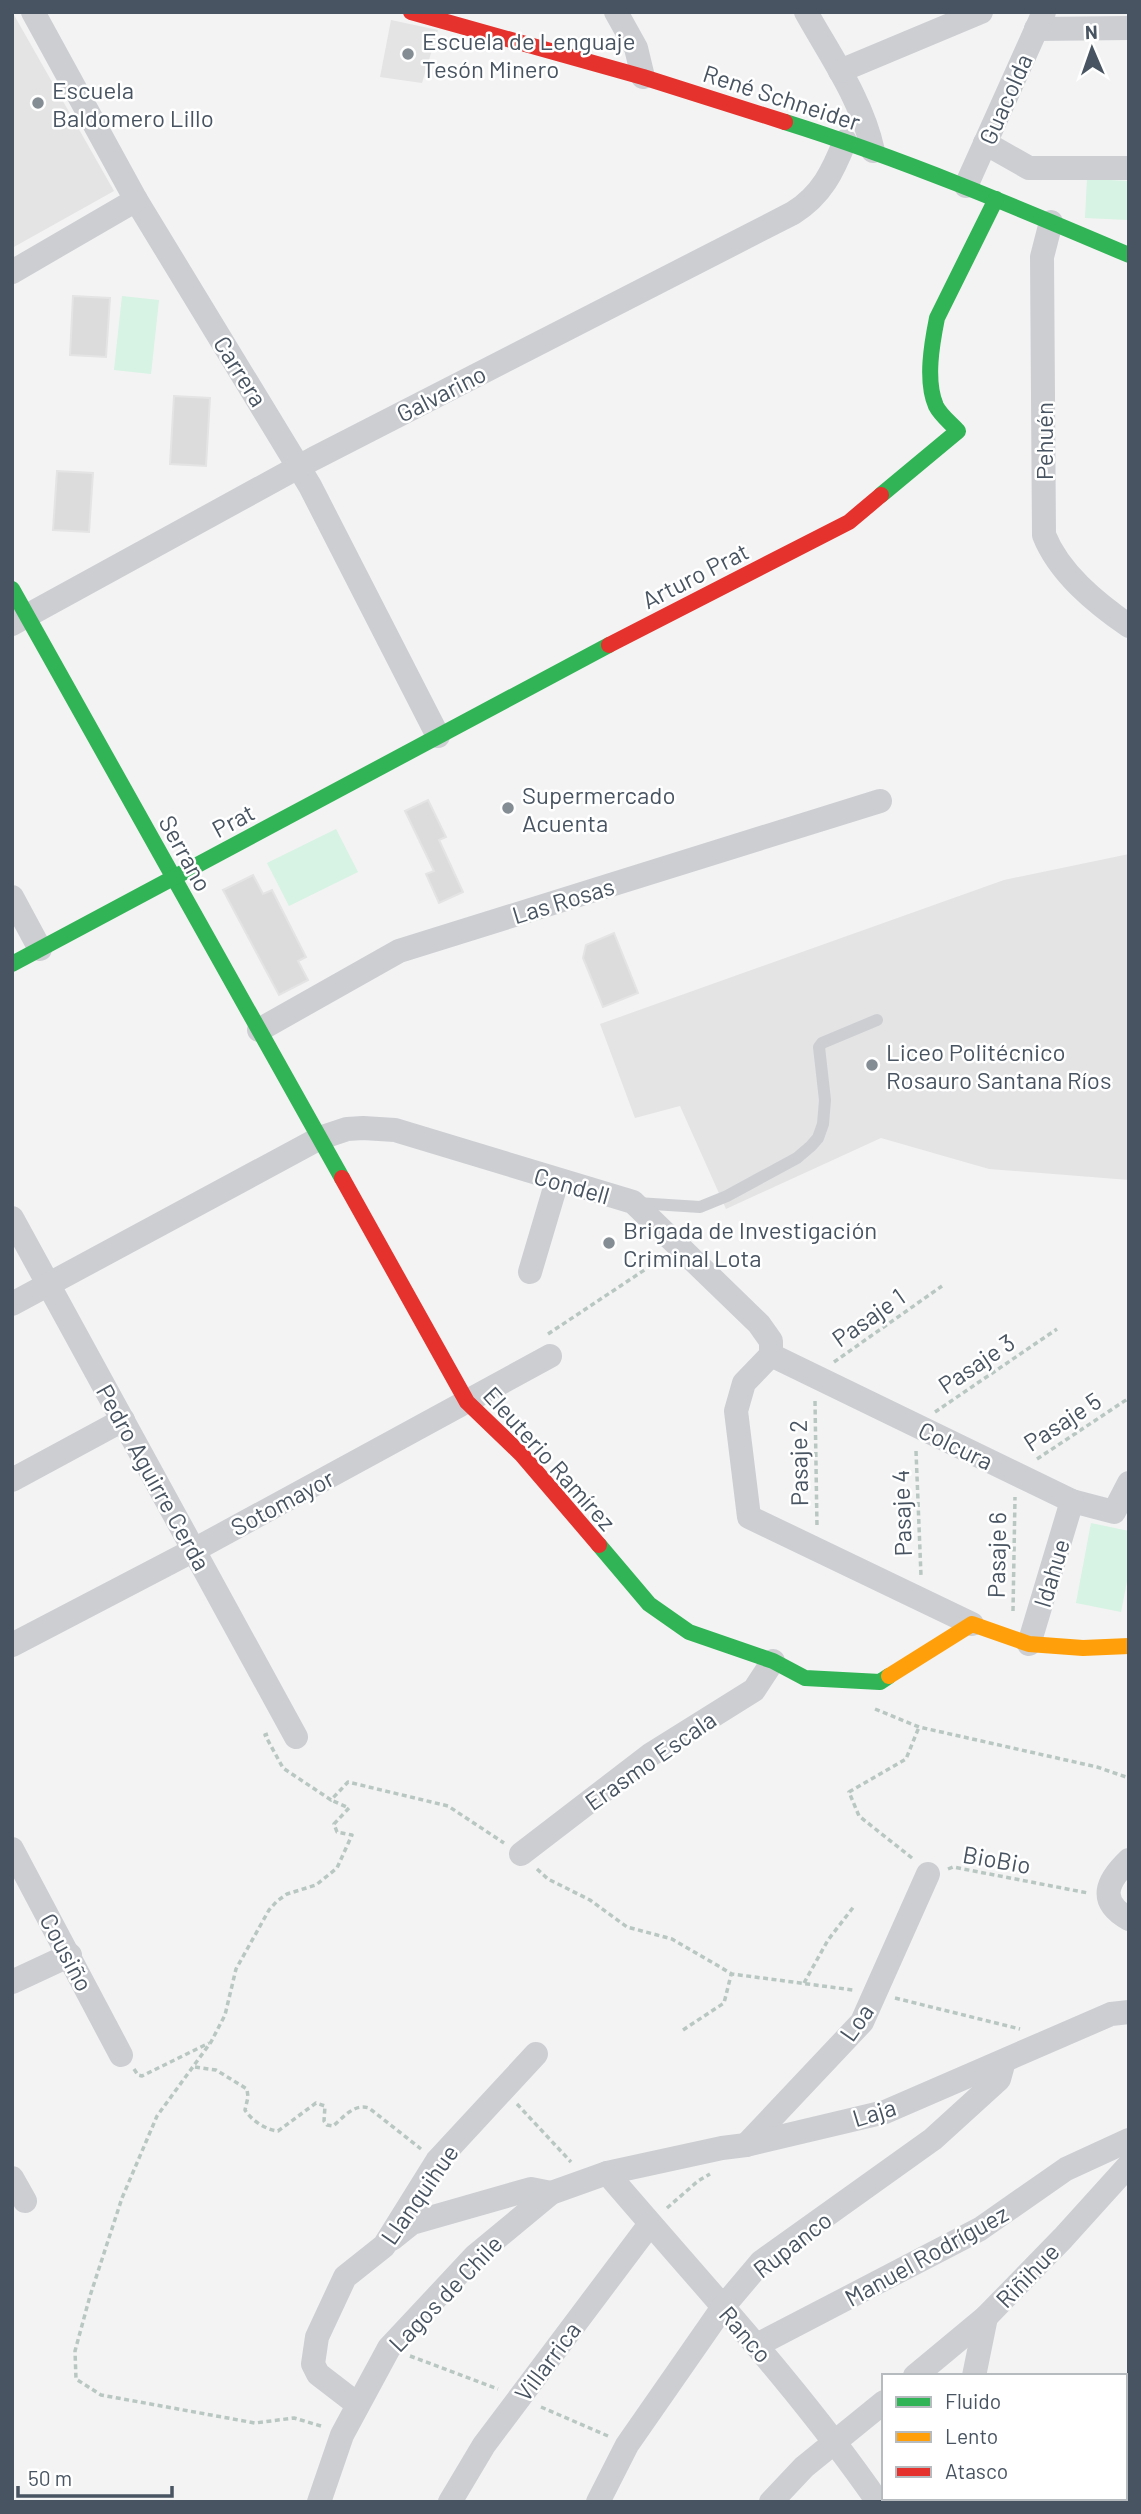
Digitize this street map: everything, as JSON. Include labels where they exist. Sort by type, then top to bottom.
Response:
[{"type":"street","name":"Carrera","points":[[33,12],[136,200],[299,467],[438,736]]},
{"type":"street","name":"René Schneider","points":[[412,12],[643,77],[845,141],[966,186],[1129,255]]},
{"type":"street","points":[[616,12],[636,48],[643,77]]},
{"type":"street","points":[[806,12],[862,114],[873,151]]},
{"type":"street","points":[[840,71],[981,12]]},
{"type":"street","points":[[1040,21],[1129,28]]},
{"type":"street","name":"Guacolda","points":[[966,186],[1040,21]]},
{"type":"street","name":"Galvarino","points":[[20,620],[299,467],[793,213],[814,198],[823,187],[845,141]]},
{"type":"street","points":[[985,143],[1029,168],[1129,168]]},
{"type":"street","name":"Arturo Prat","points":[[438,736],[849,522],[958,431],[935,404],[934,332],[937,318],[996,199]]},
{"type":"street","points":[[12,272],[136,200]]},
{"type":"street","name":"Pehuén","points":[[1051,222],[1042,257],[1044,535],[1058,561],[1077,583],[1104,609],[1129,626]]},
{"type":"street","name":"Serrano","points":[[12,589],[20,620],[173,877],[320,1138]]},
{"type":"street","name":"Prat","points":[[12,964],[438,736]]},
{"type":"street","name":"Las Rosas","points":[[259,1030],[399,951],[880,802]]},
{"type":"street","points":[[12,897],[40,949]]},
{"type":"street","name":"Condell","points":[[12,1304],[320,1138],[347,1129],[395,1130],[633,1202],[764,1330],[771,1341],[771,1355]]},
{"type":"street","name":"Eleuterio Ramírez","points":[[320,1138],[467,1402],[522,1455],[638,1593],[655,1609],[689,1632],[773,1661],[805,1678],[855,1682],[880,1682],[972,1624]]},
{"type":"street","points":[[530,1272],[557,1181]]},
{"type":"street","name":"Pedro Aguirre Cerda","points":[[12,1217],[292,1730]]},
{"type":"street","name":"Sotomayor","points":[[12,1645],[467,1402],[546,1347]]},
{"type":"street","points":[[771,1355],[744,1383],[736,1411],[748,1517],[972,1624],[1021,1641],[1083,1648],[1129,1646]]},
{"type":"street","name":"Colcura","points":[[771,1355],[1072,1501],[1114,1513],[1129,1483]]},
{"type":"street","points":[[12,1480],[122,1420]]},
{"type":"street","name":"Idahue","points":[[1021,1641],[1072,1501]]},
{"type":"street","name":"Erasmo Escala","points":[[521,1854],[650,1755],[754,1690],[773,1661]]},
{"type":"street","name":"Cousiño","points":[[12,1849],[121,2055]]},
{"type":"street","points":[[1129,1860],[1110,1884],[1108,1898],[1114,1909],[1129,1919]]},
{"type":"street","name":"Loa","points":[[746,2145],[862,2022],[928,1874]]},
{"type":"street","points":[[12,1982],[70,1955]]},
{"type":"street","name":"Laja","points":[[596,2177],[885,2112],[1111,2014],[1129,2012]]},
{"type":"street","name":"Llanquihue","points":[[357,2404],[318,2374],[313,2364],[317,2337],[345,2277],[384,2246],[437,2161],[536,2054]]},
{"type":"street","name":"Rupanco","points":[[598,2502],[627,2445],[723,2307],[761,2262],[933,2138],[999,2078],[1004,2061]]},
{"type":"street","name":"Manuel Rodríguez","points":[[757,2345],[980,2230],[1066,2169],[1129,2140]]},
{"type":"street","name":"Riñihue","points":[[917,2374],[986,2317],[1129,2165]]},
{"type":"street","name":"Ranco","points":[[596,2177],[650,2224],[757,2345],[836,2441],[878,2502]]},
{"type":"street","name":"Lagos de Chile","points":[[319,2502],[342,2435],[389,2348],[474,2256],[551,2193],[596,2177]]},
{"type":"street","points":[[12,2178],[24,2201]]},
{"type":"street","points":[[384,2246],[412,2223],[531,2189],[551,2193]]},
{"type":"street","name":"Villarrica","points":[[450,2502],[484,2445],[650,2224]]},
{"type":"street","points":[[974,2374],[986,2317]]},
{"type":"street","points":[[773,2501],[804,2468],[882,2404]]},
{"type":"lane","points":[[633,1202],[700,1207],[727,1196],[797,1158],[818,1138],[823,1124],[825,1087],[818,1047],[822,1042],[877,1020]]},
{"type":"path","points":[[546,1347],[680,1247]]},
{"type":"path","name":"Pasaje 1","points":[[814,1376],[942,1286]]},
{"type":"path","name":"Pasaje 3","points":[[915,1425],[1057,1329]]},
{"type":"path","name":"Pasaje 2","points":[[814,1376],[818,1550]]},
{"type":"path","name":"Pasaje 5","points":[[1015,1474],[1129,1398]]},
{"type":"path","name":"Pasaje 4","points":[[915,1425],[922,1599]]},
{"type":"path","name":"Pasaje 6","points":[[1015,1474],[1021,1641]]},
{"type":"path","points":[[855,1682],[874,1709],[919,1727],[1097,1767],[1129,1778]]},
{"type":"path","name":"BioBio","points":[[919,1727],[905,1759],[849,1792],[859,1816],[894,1842],[928,1874],[953,1867],[1108,1898]]},
{"type":"path","points":[[292,1730],[265,1735],[283,1768],[331,1800],[349,1808],[334,1824],[337,1832],[352,1835],[337,1868],[316,1885],[287,1894],[269,1910],[236,1969],[225,2015],[211,2042],[157,2116],[122,2198],[75,2351],[76,2379],[100,2395],[255,2423],[295,2418],[342,2435]]},
{"type":"path","points":[[331,1800],[348,1782],[448,1806],[521,1854],[548,1879],[590,1900],[627,1927],[673,1939],[732,1974],[875,1993],[1026,2031],[1048,2042]]},
{"type":"path","points":[[804,1984],[828,1940],[855,1905]]},
{"type":"path","points":[[683,2031],[724,2003],[732,1974]]},
{"type":"path","points":[[121,2055],[132,2064],[138,2076],[142,2076],[211,2042]]},
{"type":"path","points":[[195,2067],[216,2070],[247,2090],[245,2110],[249,2117],[272,2131],[278,2131],[316,2103],[325,2106],[324,2121],[333,2126],[362,2106],[369,2108],[437,2161]]},
{"type":"path","points":[[503,2090],[567,2157],[596,2177]]},
{"type":"path","points":[[650,2224],[698,2181],[716,2171]]},
{"type":"shaded area","name":"Escuela Baldomero Lillo","points":[[14,15],[114,191],[12,248],[12,16]]},
{"type":"shaded area","name":"Escuela de Lenguaje Tesón Minero","points":[[391,20],[438,30],[422,83],[380,77]]},
{"type":"shaded area","name":"Liceo Politécnico Rosauro Santana Ríos","points":[[1129,854],[1129,1180],[989,1169],[881,1138],[726,1209],[680,1106],[635,1118],[600,1024],[1004,880]]},
{"type":"green space","points":[[1087,179],[1129,181],[1129,220],[1085,218]]},
{"type":"green space","points":[[122,296],[159,300],[151,374],[114,370]]},
{"type":"green space","points":[[336,829],[358,872],[289,906],[267,863]]},
{"type":"green space","points":[[1091,1523],[1129,1531],[1129,1571],[1121,1612],[1076,1603]]},
{"type":"building","points":[[73,296],[110,298],[106,357],[70,355]]},
{"type":"building","points":[[174,396],[210,398],[206,466],[170,464]]},
{"type":"building","points":[[57,471],[93,473],[89,532],[53,530]]},
{"type":"building","points":[[428,800],[446,837],[439,840],[463,892],[439,903],[426,874],[434,871],[405,811]]},
{"type":"building","points":[[253,875],[263,894],[272,890],[306,957],[298,961],[308,980],[279,995],[223,890]]},
{"type":"building","points":[[614,933],[638,993],[603,1007],[583,958],[586,945]]},
{"type":"traffic: fast","points":[[785,122],[916,168],[1129,255]]},
{"type":"traffic: fast","points":[[881,495],[958,431],[938,410],[933,396],[930,374],[933,339],[937,318],[996,199]]},
{"type":"traffic: fast","points":[[12,589],[342,1178]]},
{"type":"traffic: fast","points":[[12,964],[609,645]]},
{"type":"traffic: fast","points":[[599,1545],[649,1604],[689,1632],[773,1661],[805,1678],[880,1682],[889,1676]]},
{"type":"traffic: slow","points":[[889,1676],[972,1624],[1029,1644],[1083,1648],[1129,1646]]},
{"type":"traffic: jam","points":[[411,12],[643,77],[785,122]]},
{"type":"traffic: jam","points":[[609,645],[849,522],[881,495]]},
{"type":"traffic: jam","points":[[342,1178],[467,1402],[522,1455],[599,1545]]},
{"type":"place","name":"Escuela de Lenguaje Tesón Minero","points":[[408,54]]},
{"type":"place","name":"Escuela Baldomero Lillo","points":[[38,103]]},
{"type":"place","name":"Supermercado Acuenta","points":[[508,808]]},
{"type":"place","name":"Liceo Politécnico Rosauro Santana Ríos","points":[[872,1065]]},
{"type":"place","name":"Brigada de Investigación Criminal Lota","points":[[609,1243]]}]
